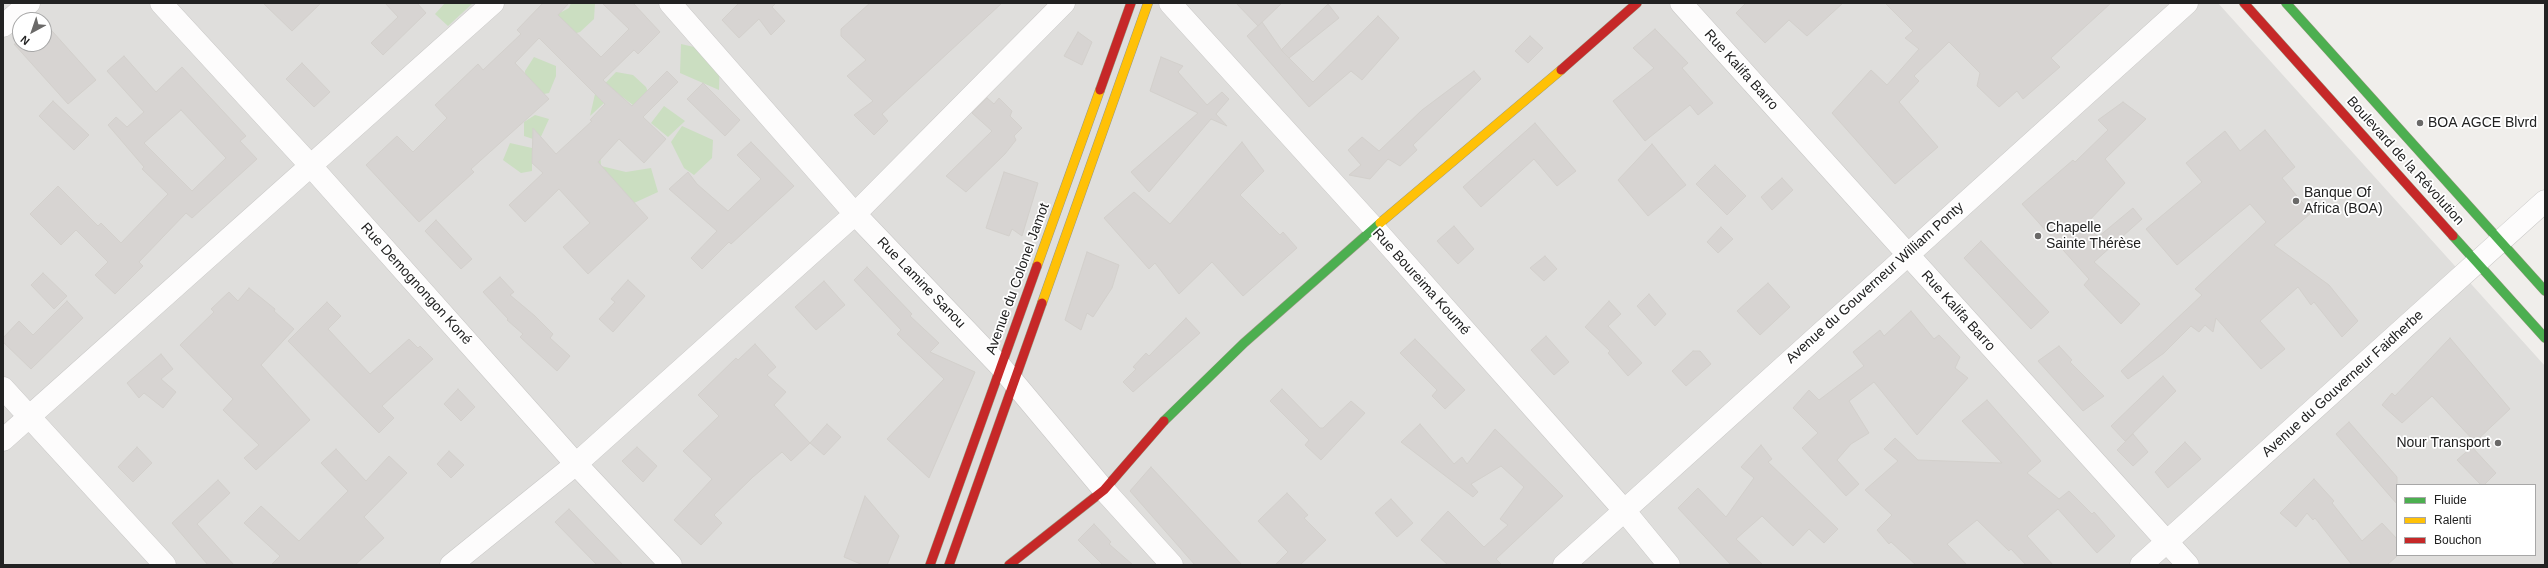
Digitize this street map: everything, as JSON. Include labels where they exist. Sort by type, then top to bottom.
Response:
[{"type":"main road","name":"Avenue du Colonel Jamot","points":[[949,565],[1008,374],[1131,3]]},
{"type":"main road","name":"Avenue du Colonel Jamot","points":[[930,565],[1008,374],[1148,3]]},
{"type":"main road","points":[[1009,565],[1104,490],[1176,407],[1374,228],[1538,91],[1637,3]]},
{"type":"main road","name":"Boulevard de la Révolution","points":[[2244,3],[2545,338]]},
{"type":"main road","name":"Boulevard de la Révolution","points":[[2286,3],[2545,291]]},
{"type":"street","points":[[3,26],[29,3]]},
{"type":"street","name":"Rue Demognongon Koné","points":[[161,3],[310,165],[576,464],[670,565]]},
{"type":"street","points":[[3,440],[493,3]]},
{"type":"street","name":"Rue Lamine Sanou","points":[[670,3],[855,214],[1008,374],[1104,490],[1172,565]]},
{"type":"street","points":[[451,565],[576,464],[855,214],[1064,3]]},
{"type":"street","name":"Rue Boureima Koumé","points":[[1170,3],[1374,228],[1623,509],[1669,565]]},
{"type":"street","name":"Rue Kalifa Barro","points":[[1681,3],[2188,565]]},
{"type":"street","name":"Avenue du Gouverneur William Ponty","points":[[1564,565],[1623,509],[2187,3]]},
{"type":"street","name":"Avenue du Gouverneur Faidherbe","points":[[2141,565],[2545,202]]},
{"type":"street","points":[[3,388],[165,565]]},
{"type":"shaded area","points":[[3,3],[2218,3],[2545,366],[2545,565],[3,565]]},
{"type":"green space","points":[[445,3],[473,3],[448,26],[435,14]]},
{"type":"green space","points":[[571,3],[595,3],[594,19],[580,32],[566,36],[556,15],[569,8]]},
{"type":"green space","points":[[681,44],[720,53],[719,90],[680,73]]},
{"type":"green space","points":[[534,57],[556,66],[556,76],[549,93],[534,96],[526,87],[525,71]]},
{"type":"green space","points":[[616,72],[633,75],[646,87],[651,100],[642,112],[616,92],[590,116],[595,94]]},
{"type":"green space","points":[[664,106],[685,121],[668,137],[651,123]]},
{"type":"green space","points":[[535,115],[549,119],[539,141],[524,136],[524,122]]},
{"type":"green space","points":[[682,126],[713,140],[712,158],[694,175],[684,168],[671,142]]},
{"type":"green space","points":[[599,138],[601,166],[626,172],[651,168],[658,192],[634,203],[581,155]]},
{"type":"green space","points":[[510,143],[532,148],[532,171],[521,173],[503,160]]},
{"type":"building","points":[[263,3],[321,3],[292,31]]},
{"type":"building","points":[[385,3],[417,3],[426,13],[383,55],[371,43],[398,17]]},
{"type":"building","points":[[543,3],[569,3],[558,15],[601,57],[629,29],[602,3],[633,3],[660,32],[638,54],[634,50],[603,80],[632,106],[667,71],[678,82],[643,117],[666,139],[644,163],[619,139],[598,162],[648,218],[588,274],[563,247],[590,223],[559,189],[525,222],[509,205],[543,173],[532,163],[533,128],[556,154],[592,121],[590,120],[605,104],[539,38],[515,63],[549,99],[471,169],[474,172],[419,222],[366,165],[397,136],[413,152],[447,118],[435,105],[478,64],[483,70],[521,34],[517,30]]},
{"type":"building","points":[[739,3],[776,3],[772,7],[785,21],[771,35],[759,19],[739,38],[722,20]]},
{"type":"building","points":[[870,3],[1002,3],[882,114],[888,121],[874,135],[854,115],[873,101],[847,76],[866,60],[841,36],[841,29]]},
{"type":"building","points":[[1236,3],[1282,3],[1258,26]]},
{"type":"building","points":[[1746,3],[1843,3],[1807,36],[1789,20],[1765,43],[1736,13]]},
{"type":"building","points":[[1885,3],[2111,3],[2051,58],[2060,67],[2023,99],[2017,91],[1999,107],[1977,86],[1980,73],[1949,42],[1914,76],[1919,81],[1899,102],[1938,147],[1895,184],[1832,113],[1871,70],[1887,85],[1919,49],[1905,38],[1913,31]]},
{"type":"building","points":[[1328,4],[1339,18],[1289,58],[1281,50]]},
{"type":"building","points":[[1378,16],[1399,38],[1362,80],[1351,71],[1309,107],[1247,36],[1262,22],[1283,52],[1313,82]]},
{"type":"building","points":[[1655,29],[1688,63],[1682,68],[1713,103],[1698,115],[1690,105],[1645,141],[1613,101],[1654,68],[1633,48]]},
{"type":"building","points":[[52,31],[96,80],[68,104],[21,52],[52,52]]},
{"type":"building","points":[[1078,32],[1092,42],[1082,65],[1064,56]]},
{"type":"building","points":[[1530,36],[1543,48],[1528,63],[1515,51]]},
{"type":"building","points":[[124,56],[156,92],[182,67],[246,136],[240,141],[257,159],[192,218],[186,213],[139,262],[143,266],[115,294],[95,275],[108,262],[76,230],[61,245],[30,214],[58,186],[98,226],[101,223],[121,243],[168,194],[142,169],[144,167],[108,125],[116,117],[127,127],[144,112],[107,71]],"holes":[[[181,110],[226,158],[192,191],[144,143]]]},
{"type":"building","points":[[1161,57],[1183,66],[1178,72],[1207,105],[1222,92],[1229,99],[1216,114],[1227,126],[1211,119],[1149,192],[1131,172],[1198,113],[1150,91]]},
{"type":"building","points":[[302,63],[330,92],[314,107],[286,79]]},
{"type":"building","points":[[1474,71],[1481,79],[1413,145],[1417,150],[1400,166],[1388,159],[1370,179],[1349,175],[1361,165],[1348,150],[1362,137],[1379,151],[1422,110]]},
{"type":"building","points":[[703,83],[740,120],[725,136],[687,99]]},
{"type":"building","points":[[987,98],[994,104],[999,98],[1012,111],[1010,116],[1022,128],[1014,136],[1016,140],[1005,154],[966,192],[946,176],[992,131],[972,113]]},
{"type":"building","points":[[53,101],[89,135],[74,150],[39,116]]},
{"type":"building","points":[[2123,102],[2146,119],[2105,159],[2125,183],[2086,224],[2098,237],[2133,208],[2142,219],[2094,262],[2140,304],[2121,324],[2084,285],[2089,279],[2022,204],[2073,160],[2075,162],[2108,130],[2098,120]]},
{"type":"building","points":[[1535,123],[1576,171],[1557,186],[1534,159],[1481,207],[1463,187]]},
{"type":"building","points":[[2265,130],[2295,167],[2282,178],[2311,213],[2274,245],[2329,285],[2358,321],[2342,337],[2314,302],[2311,305],[2298,287],[2260,321],[2285,349],[2261,369],[2216,318],[2213,332],[2205,325],[2199,332],[2191,326],[2164,353],[2128,379],[2121,371],[2202,295],[2195,289],[2266,222],[2250,204],[2177,265],[2146,229],[2202,182],[2186,163],[2225,131],[2240,151]]},
{"type":"building","points":[[751,142],[794,186],[731,244],[729,242],[702,269],[691,258],[717,231],[669,189],[688,172],[697,184],[728,211],[761,179],[737,155]]},
{"type":"building","points":[[1242,142],[1264,171],[1240,195],[1280,235],[1283,232],[1297,248],[1243,296],[1212,262],[1179,294],[1155,263],[1149,269],[1104,218],[1134,192],[1170,224]]},
{"type":"building","points":[[1652,144],[1686,185],[1648,216],[1618,180]]},
{"type":"building","points":[[1715,165],[1746,196],[1727,215],[1696,184]]},
{"type":"building","points":[[1004,172],[1038,183],[1022,236],[1012,229],[1009,236],[986,228]]},
{"type":"building","points":[[1782,178],[1793,190],[1772,210],[1761,197]]},
{"type":"building","points":[[436,220],[472,259],[461,269],[425,231]]},
{"type":"building","points":[[1454,226],[1474,249],[1458,264],[1437,241]]},
{"type":"building","points":[[1721,227],[1733,239],[1718,253],[1707,242]]},
{"type":"building","points":[[1981,241],[2049,312],[2031,329],[1964,258]]},
{"type":"building","points":[[1087,252],[1119,265],[1112,288],[1093,317],[1087,313],[1081,330],[1065,320]]},
{"type":"building","points":[[1545,256],[1557,269],[1544,281],[1530,268]]},
{"type":"building","points":[[867,267],[912,314],[910,316],[939,343],[930,352],[975,372],[929,478],[887,439],[944,379],[897,334],[901,330],[854,280]]},
{"type":"building","points":[[43,273],[67,296],[54,309],[31,285]]},
{"type":"building","points":[[500,277],[514,292],[510,295],[535,316],[553,334],[550,338],[570,356],[557,371],[520,337],[523,334],[507,320],[508,319],[483,292]]},
{"type":"building","points":[[628,280],[645,296],[613,332],[599,319],[615,302],[611,299]]},
{"type":"building","points":[[824,281],[845,305],[816,330],[795,307]]},
{"type":"building","points":[[1768,283],[1790,307],[1760,335],[1737,311]]},
{"type":"building","points":[[249,288],[275,309],[274,311],[294,329],[261,365],[310,420],[256,470],[244,458],[259,445],[223,410],[233,399],[180,345],[214,312],[211,309],[229,292],[238,301]]},
{"type":"building","points":[[1649,294],[1666,314],[1655,326],[1637,306]]},
{"type":"building","points":[[67,301],[83,318],[31,369],[3,342],[3,338],[19,321],[33,335]]},
{"type":"building","points":[[1609,301],[1621,314],[1608,326],[1642,363],[1628,376],[1608,353],[1610,351],[1585,327]]},
{"type":"building","points":[[327,302],[341,316],[328,329],[370,374],[409,339],[418,348],[420,346],[433,359],[382,406],[394,418],[379,433],[288,341]]},
{"type":"building","points":[[1911,311],[1934,339],[1939,335],[1960,357],[1955,368],[1968,378],[1917,435],[1874,382],[1849,401],[1869,433],[1851,444],[1837,460],[1859,484],[1846,496],[1802,448],[1818,433],[1793,408],[1809,390],[1819,400],[1864,366],[1853,352],[1880,330],[1884,336]]},
{"type":"building","points":[[1186,318],[1200,333],[1133,392],[1123,382],[1136,369],[1133,367],[1146,353],[1149,356]]},
{"type":"building","points":[[1546,336],[1569,362],[1554,375],[1531,350]]},
{"type":"building","points":[[2450,338],[2510,409],[2475,442],[2432,396],[2402,423],[2382,405],[2392,393],[2395,396]]},
{"type":"building","points":[[1415,339],[1465,390],[1445,409],[1432,396],[1437,390],[1400,353]]},
{"type":"building","points":[[755,344],[776,367],[767,375],[786,392],[774,405],[810,443],[791,461],[782,452],[753,477],[714,515],[722,523],[701,545],[674,520],[712,479],[683,451],[719,416],[698,395],[736,358],[738,360]]},
{"type":"building","points":[[2059,346],[2072,360],[2070,362],[2104,396],[2083,411],[2038,361]]},
{"type":"building","points":[[1693,351],[1700,351],[1711,364],[1686,386],[1672,371]]},
{"type":"building","points":[[161,354],[173,369],[161,379],[176,392],[163,408],[144,393],[139,398],[127,383]]},
{"type":"building","points":[[2163,376],[2176,391],[2125,441],[2111,426]]},
{"type":"building","points":[[458,389],[475,407],[461,421],[444,404]]},
{"type":"building","points":[[1282,389],[1320,428],[1323,428],[1351,401],[1365,413],[1321,460],[1305,445],[1309,440],[1270,401]]},
{"type":"building","points":[[1987,400],[2041,461],[2027,473],[2059,499],[2069,491],[2092,514],[2094,512],[2115,536],[2097,553],[2058,509],[2027,536],[2053,565],[2026,565],[2011,549],[2009,551],[1977,520],[1947,544],[1967,565],[1916,565],[1891,542],[1889,544],[1877,530],[1892,515],[1865,490],[1898,461],[1884,449],[1895,438],[1918,460],[2002,463],[1962,421]]},
{"type":"building","points":[[2349,422],[2397,477],[2396,503],[2336,434]]},
{"type":"building","points":[[827,424],[841,437],[824,455],[810,443]]},
{"type":"building","points":[[1420,424],[1454,464],[1462,457],[1467,464],[1495,429],[1563,496],[1496,559],[1502,565],[1448,565],[1421,540],[1448,511],[1484,547],[1508,525],[1500,519],[1524,487],[1501,466],[1471,484],[1478,492],[1473,497],[1401,442]]},
{"type":"building","points":[[2133,434],[2148,452],[2133,466],[2117,450]]},
{"type":"building","points":[[2185,442],[2201,459],[2168,488],[2155,472]]},
{"type":"building","points":[[1761,445],[1772,459],[1768,462],[1838,529],[1824,543],[1809,529],[1793,546],[1762,516],[1736,539],[1763,565],[1731,565],[1678,508],[1698,488],[1726,517],[1754,478],[1741,467]]},
{"type":"building","points":[[137,447],[152,463],[133,482],[118,467]]},
{"type":"building","points":[[637,447],[657,466],[643,482],[622,461]]},
{"type":"building","points":[[2472,447],[2496,473],[2485,484],[2480,484],[2457,460]]},
{"type":"building","points":[[336,449],[366,481],[389,456],[407,473],[364,517],[384,538],[355,565],[271,565],[280,556],[244,523],[261,506],[299,541],[348,491],[321,463]]},
{"type":"building","points":[[449,451],[464,465],[451,478],[437,464]]},
{"type":"building","points":[[1151,467],[1242,565],[1195,565],[1130,491]]},
{"type":"building","points":[[2314,479],[2334,501],[2332,503],[2362,541],[2382,523],[2396,538],[2397,556],[2387,565],[2352,565],[2315,518],[2313,520],[2307,513],[2296,527],[2280,513]]},
{"type":"building","points":[[218,480],[230,493],[197,524],[234,565],[208,565],[172,523]]},
{"type":"building","points":[[1287,493],[1308,515],[1304,518],[1326,540],[1300,565],[1275,565],[1288,552],[1258,521]]},
{"type":"building","points":[[865,496],[899,536],[887,565],[863,565],[844,557]]},
{"type":"building","points":[[1391,499],[1413,523],[1397,537],[1375,513]]},
{"type":"building","points":[[569,509],[623,565],[597,565],[555,522]]},
{"type":"building","points":[[1094,524],[1111,542],[1109,544],[1133,565],[1103,565],[1078,540]]},
{"type":"traffic: fast","points":[[2286,3],[2545,291]]},
{"type":"traffic: fast","points":[[1164,421],[1244,343],[1380,223]]},
{"type":"traffic: fast","points":[[2453,236],[2545,338]]},
{"type":"traffic: slow","points":[[1042,303],[1148,3]]},
{"type":"traffic: slow","points":[[1380,223],[1561,70]]},
{"type":"traffic: slow","points":[[1037,266],[1100,90]]},
{"type":"traffic: jam","points":[[1100,90],[1131,3]]},
{"type":"traffic: jam","points":[[1561,70],[1637,3]]},
{"type":"traffic: jam","points":[[2244,3],[2453,236]]},
{"type":"traffic: jam","points":[[930,565],[1037,266]]},
{"type":"traffic: jam","points":[[949,565],[1042,303]]},
{"type":"traffic: jam","points":[[1009,565],[1104,490],[1164,421]]},
{"type":"place","name":"BOA AGCE Blvrd","points":[[2420,123]]},
{"type":"place","name":"Banque Of Africa (BOA)","points":[[2296,201]]},
{"type":"place","name":"Chapelle Sainte Thérèse","points":[[2038,236]]},
{"type":"place","name":"Nour Transport","points":[[2498,443]]}]
